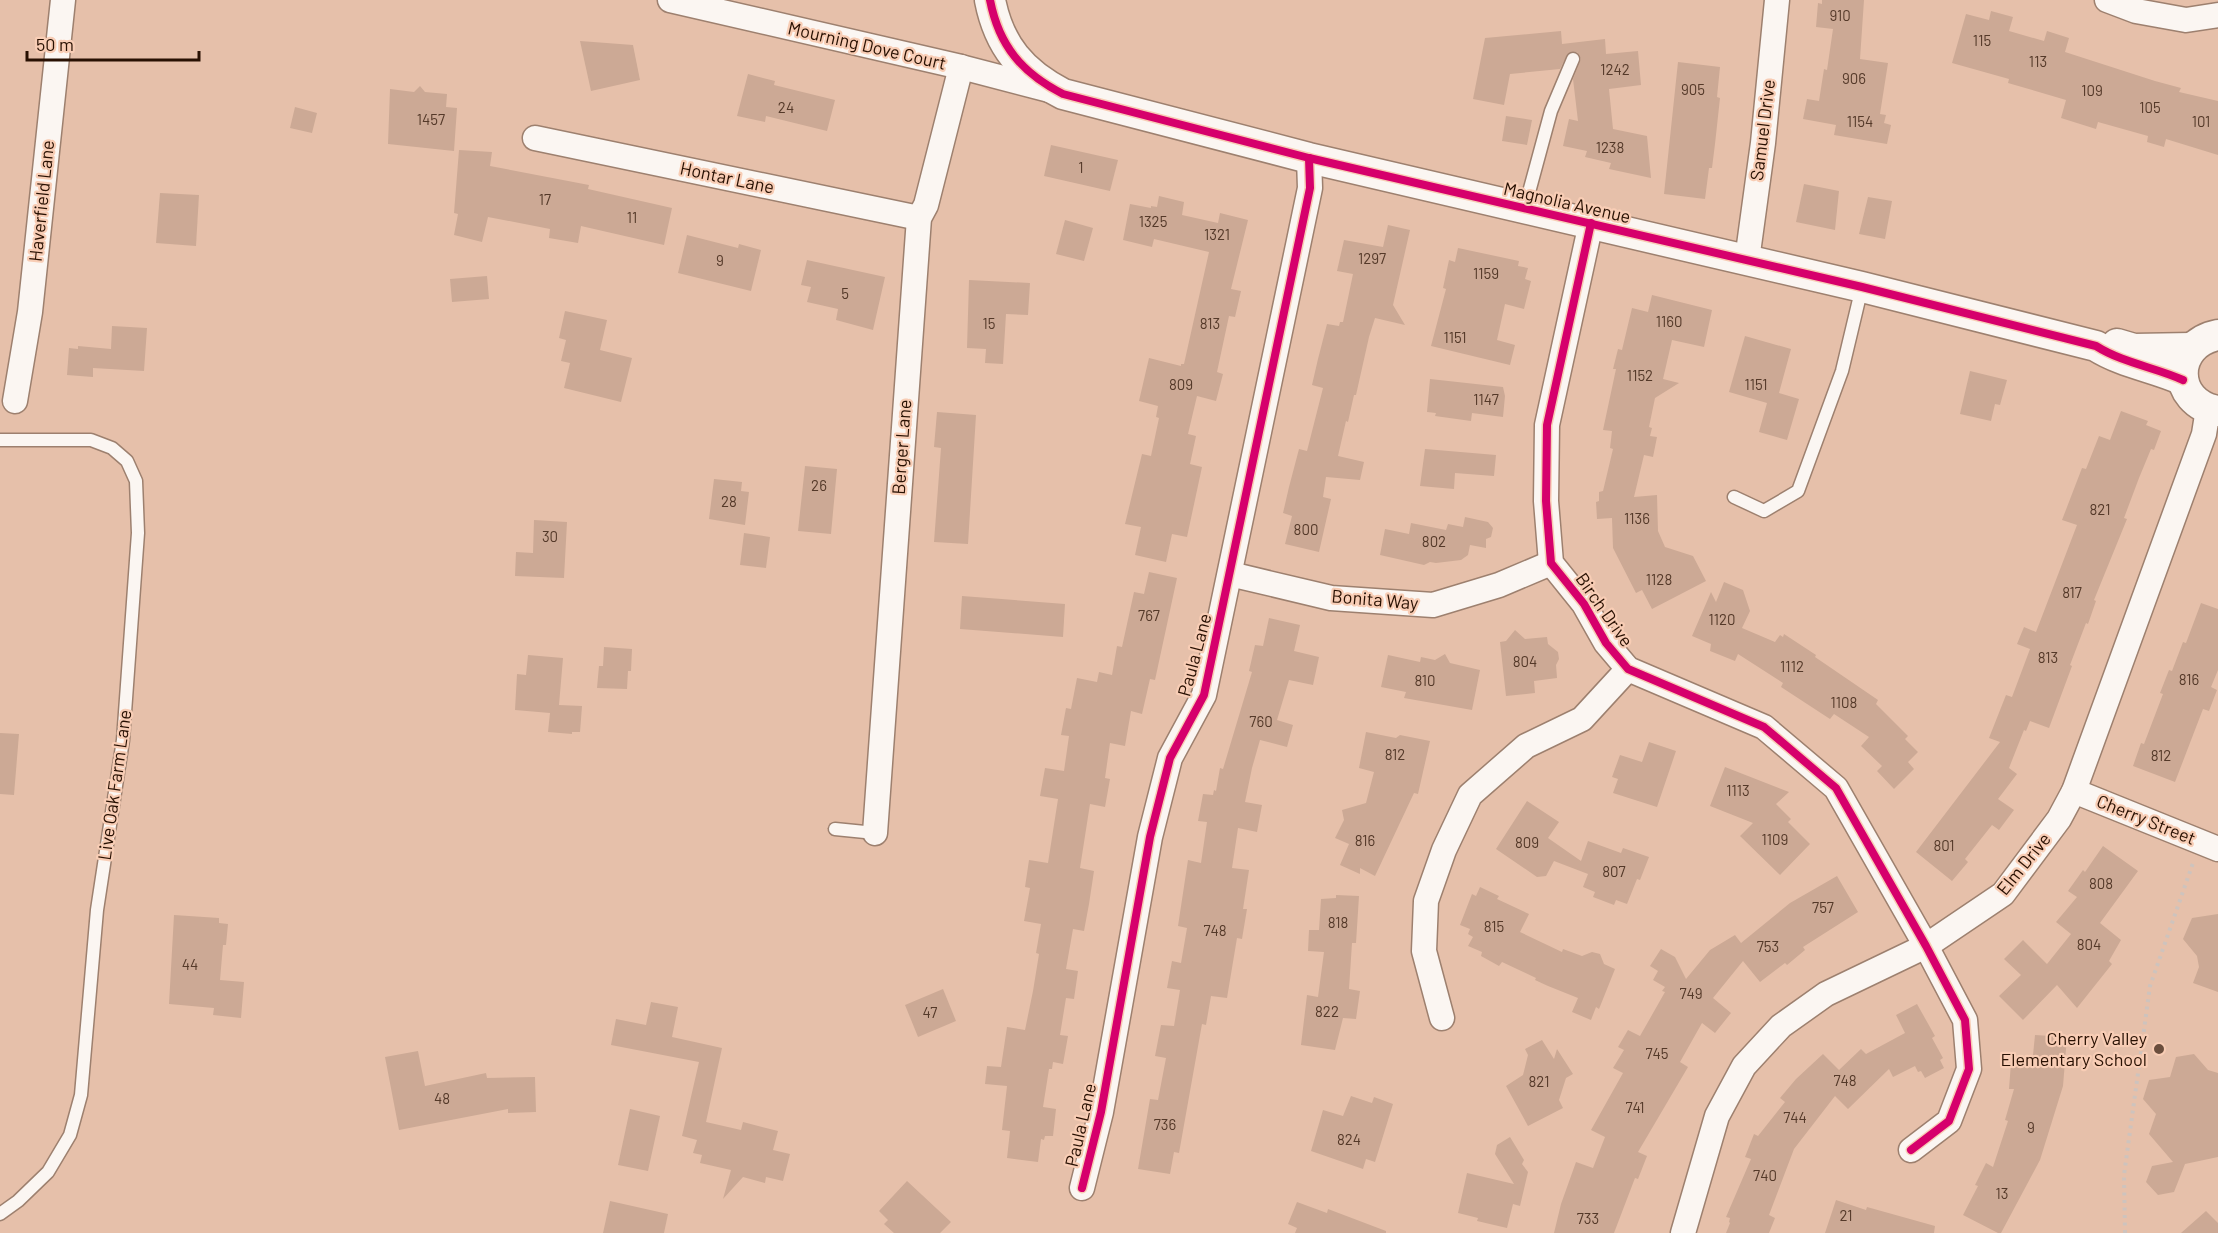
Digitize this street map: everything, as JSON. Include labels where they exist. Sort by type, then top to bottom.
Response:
[{"type":"street","name":"Haverfield Lane","points":[[15,400],[30,312],[63,0]]},
{"type":"street","name":"Mourning Dove Court","points":[[670,0],[961,67],[1063,94]]},
{"type":"street","name":"Magnolia Avenue","points":[[990,0],[994,20],[1006,47],[1026,70],[1043,84],[1063,94],[1309,158],[1862,287],[2096,346],[2111,356],[2167,372],[2183,380]]},
{"type":"street","name":"Samuel Drive","points":[[1747,260],[1763,143],[1778,0]]},
{"type":"street","points":[[2107,0],[2136,11],[2186,21],[2218,15]]},
{"type":"street","name":"Berger Lane","points":[[876,833],[919,218],[926,205],[961,67]]},
{"type":"street","name":"Hontar Lane","points":[[535,138],[919,218]]},
{"type":"street","name":"Paula Lane","points":[[1082,1188],[1101,1112],[1150,837],[1170,758],[1204,695],[1310,188],[1309,158]]},
{"type":"street","name":"Birch Drive","points":[[1591,223],[1547,425],[1546,501],[1551,564],[1584,604],[1606,643],[1628,669],[1764,727],[1836,788],[1926,946],[1965,1020],[1969,1069],[1949,1121],[1911,1150]]},
{"type":"street","name":"Magnolia Avenue","points":[[2096,346],[2116,344],[2134,349],[2211,338]]},
{"type":"street","points":[[2211,338],[2182,368],[2183,380],[2191,398],[2213,410]]},
{"type":"street","name":"Elm Drive","points":[[1683,1233],[1717,1116],[1744,1066],[1781,1026],[1826,994],[1926,946],[2003,894],[2060,819],[2074,791],[2213,410]]},
{"type":"street","name":"Bonita Way","points":[[1230,574],[1331,598],[1432,605],[1499,585],[1551,564]]},
{"type":"street","points":[[1442,1018],[1424,951],[1426,901],[1444,850],[1470,795],[1526,746],[1582,719],[1628,669]]},
{"type":"street","name":"Cherry Street","points":[[2074,791],[2218,849]]},
{"type":"lane","points":[[1524,208],[1551,111],[1573,59]]},
{"type":"lane","points":[[1734,497],[1764,511],[1798,491],[1842,371],[1862,287]]},
{"type":"lane","name":"Live Oak Farm Lane","points":[[0,440],[91,440],[112,448],[127,461],[136,481],[138,533],[123,740],[97,910],[81,1095],[70,1135],[48,1172],[18,1201],[0,1214]]},
{"type":"lane","points":[[835,829],[876,833]]},
{"type":"path","points":[[2125,1233],[2124,1175],[2150,986],[2195,860]]},
{"type":"building","points":[[1822,0],[1864,0],[1860,59],[1888,63],[1880,114],[1886,115],[1884,123],[1891,125],[1887,144],[1834,135],[1836,125],[1803,119],[1807,99],[1819,101],[1824,69],[1827,70],[1833,29],[1816,27],[1818,3],[1822,4]]},
{"type":"building","points":[[1991,11],[2013,17],[2009,31],[2044,41],[2047,31],[2069,38],[2065,52],[2181,88],[2179,92],[2218,101],[2218,155],[2166,139],[2164,147],[2147,142],[2148,136],[2098,122],[2096,129],[2061,118],[2066,100],[2008,83],[2009,79],[1952,63],[1966,14],[1989,20]]},
{"type":"building","points":[[1561,31],[1562,44],[1605,39],[1606,54],[1638,51],[1641,85],[1609,89],[1613,129],[1647,136],[1651,178],[1609,169],[1611,163],[1585,157],[1587,151],[1563,146],[1569,119],[1578,121],[1573,79],[1581,59],[1577,52],[1568,53],[1560,69],[1510,74],[1504,105],[1473,99],[1485,38]]},
{"type":"building","points":[[580,41],[633,45],[640,80],[591,91]]},
{"type":"building","points":[[1678,62],[1720,67],[1717,97],[1720,98],[1715,144],[1705,199],[1664,194]]},
{"type":"building","points":[[748,74],[775,81],[774,85],[835,100],[827,131],[766,116],[765,122],[737,116]]},
{"type":"building","points":[[420,86],[425,92],[447,94],[446,107],[457,108],[454,151],[388,144],[390,89],[414,92]]},
{"type":"building","points":[[295,107],[317,113],[312,133],[290,128]]},
{"type":"building","points":[[1506,116],[1532,120],[1527,145],[1502,141]]},
{"type":"building","points":[[1051,145],[1118,160],[1110,191],[1044,176]]},
{"type":"building","points":[[459,150],[492,152],[490,166],[589,185],[588,189],[672,208],[664,245],[581,226],[578,243],[549,238],[550,229],[488,217],[482,242],[454,235],[458,214],[454,213]]},
{"type":"building","points":[[1804,184],[1839,191],[1835,230],[1796,222]]},
{"type":"building","points":[[160,193],[199,195],[196,246],[156,243]]},
{"type":"building","points":[[1159,196],[1184,202],[1182,215],[1218,223],[1220,213],[1248,220],[1231,289],[1241,291],[1235,317],[1229,316],[1217,372],[1223,374],[1216,401],[1197,396],[1188,434],[1196,436],[1190,464],[1202,467],[1187,537],[1172,534],[1166,562],[1135,555],[1141,527],[1125,524],[1142,454],[1151,456],[1159,418],[1156,417],[1158,406],[1139,401],[1149,358],[1181,366],[1184,364],[1209,252],[1154,239],[1152,247],[1123,240],[1130,204],[1157,207]]},
{"type":"building","points":[[1868,197],[1892,201],[1885,239],[1859,234]]},
{"type":"building","points":[[1065,220],[1093,228],[1084,261],[1056,254]]},
{"type":"building","points":[[1388,225],[1410,230],[1393,305],[1405,325],[1375,318],[1369,337],[1356,395],[1354,395],[1348,422],[1346,421],[1338,456],[1364,462],[1360,480],[1326,477],[1323,497],[1331,499],[1319,552],[1285,544],[1292,516],[1283,513],[1289,487],[1299,449],[1307,451],[1323,388],[1312,385],[1318,359],[1327,324],[1339,326],[1340,322],[1343,322],[1353,274],[1337,271],[1344,240],[1383,247]]},
{"type":"building","points":[[687,235],[738,248],[739,244],[761,250],[751,291],[678,273]]},
{"type":"building","points":[[1458,248],[1519,261],[1518,266],[1528,268],[1525,279],[1531,281],[1524,309],[1505,304],[1497,340],[1515,345],[1510,365],[1431,346],[1446,289],[1443,288],[1449,260],[1455,262]]},
{"type":"building","points":[[807,260],[885,277],[873,330],[836,320],[838,309],[807,302],[811,287],[801,285]]},
{"type":"building","points":[[487,276],[489,299],[452,302],[450,279]]},
{"type":"building","points":[[969,280],[1030,283],[1028,315],[1006,314],[1003,364],[985,363],[986,349],[967,348]]},
{"type":"building","points":[[1652,295],[1712,310],[1704,347],[1672,340],[1663,379],[1679,383],[1655,398],[1649,427],[1652,428],[1650,436],[1657,437],[1653,457],[1644,455],[1634,497],[1657,495],[1658,531],[1665,547],[1693,556],[1706,581],[1652,609],[1642,590],[1636,593],[1613,548],[1612,518],[1597,519],[1596,502],[1599,501],[1599,492],[1603,491],[1613,449],[1610,448],[1612,431],[1603,430],[1618,349],[1622,350],[1632,308],[1648,312]]},
{"type":"building","points":[[565,311],[607,320],[600,350],[632,358],[621,402],[564,388],[570,363],[561,361],[566,340],[559,338]]},
{"type":"building","points":[[112,326],[147,328],[144,371],[93,368],[93,377],[67,375],[69,348],[78,349],[78,346],[111,349]]},
{"type":"building","points":[[1745,336],[1791,349],[1779,393],[1799,399],[1787,440],[1759,432],[1767,403],[1729,392]]},
{"type":"building","points":[[1970,371],[2007,380],[2000,405],[1995,404],[1991,421],[1960,414]]},
{"type":"building","points":[[1430,379],[1503,387],[1505,396],[1503,417],[1472,413],[1471,421],[1435,416],[1436,413],[1427,412]]},
{"type":"building","points":[[2121,411],[2148,421],[2146,425],[2161,431],[2139,478],[2124,518],[2127,519],[2094,600],[2096,601],[2088,624],[2086,623],[2070,665],[2072,666],[2049,728],[2030,721],[2026,731],[2024,730],[2009,768],[2017,774],[1998,799],[2014,810],[1999,830],[1992,825],[1965,859],[1968,862],[1952,881],[1916,852],[2000,742],[1989,738],[2006,695],[2012,697],[2030,649],[2017,644],[2024,627],[2036,632],[2077,525],[2062,520],[2082,468],[2086,469],[2099,436],[2110,440]]},
{"type":"building","points":[[937,412],[976,415],[968,544],[934,542],[941,448],[934,447]]},
{"type":"building","points":[[1425,449],[1496,455],[1494,476],[1455,473],[1454,489],[1420,486]]},
{"type":"building","points":[[805,466],[837,469],[831,534],[798,531]]},
{"type":"building","points":[[714,479],[742,482],[741,491],[749,492],[745,525],[709,519]]},
{"type":"building","points":[[1465,517],[1488,522],[1493,528],[1491,537],[1486,539],[1486,548],[1470,545],[1468,555],[1461,560],[1430,562],[1424,565],[1380,555],[1385,529],[1409,534],[1411,523],[1446,530],[1448,524],[1463,527]]},
{"type":"building","points":[[534,520],[567,522],[564,578],[515,576],[516,552],[533,553]]},
{"type":"building","points":[[744,533],[770,537],[766,568],[740,565]]},
{"type":"building","points":[[1149,572],[1177,578],[1155,680],[1150,679],[1142,714],[1131,711],[1125,746],[1110,743],[1105,778],[1110,779],[1105,807],[1090,804],[1080,868],[1094,871],[1089,904],[1084,931],[1073,929],[1066,969],[1078,971],[1074,999],[1066,998],[1060,1035],[1068,1036],[1063,1064],[1053,1062],[1052,1069],[1049,1069],[1043,1107],[1056,1109],[1053,1136],[1045,1136],[1044,1140],[1041,1139],[1038,1162],[1007,1158],[1010,1131],[1002,1130],[1007,1086],[985,1084],[987,1066],[1001,1067],[1007,1027],[1025,1030],[1033,991],[1041,924],[1024,921],[1030,888],[1025,887],[1029,860],[1048,863],[1058,799],[1040,796],[1045,768],[1064,771],[1069,736],[1061,735],[1066,708],[1071,709],[1077,678],[1097,682],[1099,672],[1112,675],[1117,646],[1122,647],[1134,592],[1144,594]]},
{"type":"building","points":[[1724,582],[1743,590],[1750,611],[1742,628],[1775,642],[1780,635],[1783,637],[1784,634],[1878,700],[1876,704],[1908,736],[1905,739],[1918,752],[1908,762],[1914,769],[1894,789],[1877,771],[1882,766],[1861,746],[1869,737],[1834,714],[1830,719],[1781,687],[1783,683],[1738,654],[1735,661],[1710,651],[1711,644],[1692,636],[1711,592],[1716,602]]},
{"type":"building","points":[[962,596],[1065,604],[1063,637],[960,629]]},
{"type":"building","points":[[2201,603],[2218,609],[2218,670],[2211,687],[2217,690],[2209,711],[2203,709],[2175,782],[2133,766],[2163,694],[2160,693],[2169,670],[2172,671],[2183,642],[2186,643]]},
{"type":"building","points":[[1269,618],[1300,625],[1294,651],[1319,657],[1313,685],[1289,680],[1277,720],[1293,725],[1287,747],[1260,740],[1245,802],[1262,805],[1257,832],[1238,828],[1232,868],[1249,870],[1243,909],[1247,909],[1242,939],[1237,938],[1227,998],[1211,996],[1206,1025],[1202,1024],[1179,1153],[1174,1152],[1170,1174],[1138,1169],[1150,1099],[1158,1100],[1166,1058],[1155,1056],[1161,1025],[1174,1026],[1180,990],[1167,988],[1172,961],[1181,963],[1187,928],[1178,926],[1188,860],[1201,863],[1207,822],[1198,821],[1203,794],[1213,795],[1214,790],[1216,791],[1220,768],[1223,769],[1252,672],[1249,671],[1255,645],[1263,646]]},
{"type":"building","points":[[1515,630],[1525,639],[1547,637],[1548,644],[1558,652],[1557,678],[1534,681],[1535,693],[1506,696],[1500,642],[1506,641]]},
{"type":"building","points":[[604,647],[632,649],[627,689],[597,688],[599,666],[603,666]]},
{"type":"building","points":[[1445,654],[1450,663],[1480,670],[1472,710],[1404,698],[1406,692],[1381,687],[1388,655],[1420,662],[1421,657],[1435,660]]},
{"type":"building","points":[[528,655],[563,658],[559,705],[582,706],[580,732],[572,732],[572,734],[548,732],[550,713],[515,710],[517,674],[526,675]]},
{"type":"building","points":[[1366,732],[1430,741],[1418,794],[1414,793],[1375,876],[1360,868],[1360,874],[1340,865],[1349,844],[1335,838],[1344,820],[1342,810],[1366,803],[1374,772],[1359,768]]},
{"type":"building","points":[[0,733],[19,734],[14,795],[0,794]]},
{"type":"building","points":[[1649,742],[1676,751],[1657,807],[1613,793],[1618,779],[1612,777],[1620,755],[1642,762]]},
{"type":"building","points":[[1725,767],[1789,792],[1776,804],[1791,819],[1788,822],[1810,844],[1780,875],[1740,836],[1753,823],[1710,806]]},
{"type":"building","points":[[1527,801],[1559,822],[1548,838],[1581,861],[1588,841],[1621,853],[1623,848],[1649,857],[1627,904],[1616,900],[1614,905],[1593,897],[1595,892],[1583,887],[1588,874],[1554,861],[1546,876],[1537,877],[1496,849]]},
{"type":"building","points":[[2103,846],[2138,871],[2100,923],[2121,940],[2109,961],[2112,964],[2077,1008],[2057,985],[2023,1020],[1999,996],[2021,975],[2004,959],[2023,940],[2047,964],[2071,934],[2056,922],[2077,897],[2068,891]]},
{"type":"building","points":[[1837,876],[1858,912],[1803,947],[1805,950],[1787,965],[1785,963],[1760,982],[1743,961],[1713,998],[1731,1013],[1715,1033],[1702,1023],[1680,1062],[1688,1067],[1638,1152],[1647,1156],[1638,1179],[1635,1178],[1614,1233],[1554,1233],[1561,1204],[1576,1162],[1593,1168],[1605,1137],[1591,1130],[1623,1073],[1613,1068],[1624,1050],[1618,1047],[1628,1030],[1640,1036],[1665,992],[1662,991],[1665,987],[1653,980],[1658,971],[1650,966],[1661,949],[1675,957],[1686,979],[1710,950],[1735,935],[1741,943],[1790,903]]},
{"type":"building","points":[[1480,887],[1499,896],[1497,899],[1529,914],[1520,932],[1562,952],[1563,949],[1582,956],[1592,952],[1600,954],[1604,964],[1615,969],[1599,1009],[1596,1007],[1591,1020],[1572,1012],[1578,998],[1535,980],[1536,978],[1502,962],[1499,966],[1481,956],[1482,952],[1468,946],[1473,937],[1468,934],[1470,929],[1460,925],[1472,894],[1476,896]]},
{"type":"building","points":[[1336,895],[1359,896],[1356,943],[1352,943],[1349,989],[1360,991],[1356,1019],[1343,1018],[1335,1050],[1301,1045],[1307,995],[1318,997],[1324,952],[1308,951],[1309,930],[1319,930],[1321,899],[1336,898]]},
{"type":"building","points":[[2218,914],[2218,992],[2193,983],[2199,967],[2197,956],[2183,939],[2192,918]]},
{"type":"building","points":[[174,915],[219,918],[219,923],[228,924],[226,945],[223,945],[220,980],[244,982],[241,1018],[213,1015],[214,1008],[169,1004]]},
{"type":"building","points":[[943,989],[956,1021],[918,1037],[905,1005]]},
{"type":"building","points":[[651,1002],[678,1007],[672,1037],[722,1048],[706,1122],[741,1130],[743,1122],[778,1131],[773,1150],[790,1154],[783,1181],[766,1177],[765,1183],[743,1177],[723,1199],[731,1170],[700,1163],[702,1155],[693,1153],[697,1140],[682,1136],[699,1062],[611,1045],[616,1019],[646,1025]]},
{"type":"building","points":[[1917,1004],[1935,1036],[1932,1038],[1943,1058],[1940,1060],[1944,1068],[1925,1078],[1915,1066],[1893,1077],[1889,1069],[1848,1109],[1835,1096],[1794,1149],[1769,1215],[1775,1218],[1769,1233],[1726,1233],[1730,1218],[1726,1217],[1751,1159],[1745,1157],[1754,1134],[1758,1136],[1785,1102],[1780,1098],[1796,1079],[1823,1054],[1839,1070],[1861,1049],[1866,1054],[1905,1033],[1896,1015]]},
{"type":"building","points":[[2035,1035],[2067,1037],[2063,1086],[2040,1160],[2001,1233],[1998,1233],[1963,1215],[1978,1186],[1975,1185],[1986,1163],[1993,1167],[2008,1121],[2005,1120],[2014,1089],[2009,1089],[2011,1063],[2032,1065]]},
{"type":"building","points":[[1542,1040],[1554,1059],[1557,1049],[1573,1074],[1566,1078],[1559,1100],[1563,1108],[1528,1126],[1506,1086],[1523,1075],[1528,1055],[1525,1049]]},
{"type":"building","points":[[418,1051],[425,1086],[486,1073],[487,1078],[535,1077],[536,1112],[508,1113],[508,1109],[399,1130],[385,1057]]},
{"type":"building","points":[[2194,1054],[2208,1070],[2218,1073],[2218,1157],[2185,1164],[2174,1192],[2158,1195],[2146,1182],[2152,1166],[2173,1162],[2149,1134],[2156,1114],[2143,1099],[2149,1080],[2170,1077],[2176,1057]]},
{"type":"building","points":[[1351,1096],[1372,1103],[1374,1097],[1393,1104],[1375,1162],[1366,1159],[1363,1169],[1311,1151],[1323,1110],[1343,1116]]},
{"type":"building","points":[[630,1109],[660,1116],[648,1171],[618,1165]]},
{"type":"building","points":[[1510,1137],[1524,1160],[1522,1164],[1528,1172],[1520,1206],[1513,1204],[1507,1228],[1477,1221],[1478,1218],[1458,1213],[1467,1173],[1514,1184],[1495,1154],[1497,1145]]},
{"type":"building","points":[[907,1181],[951,1222],[940,1233],[894,1233],[884,1224],[888,1220],[879,1211]]},
{"type":"building","points":[[1836,1200],[1866,1210],[1867,1207],[1935,1226],[1934,1233],[1825,1233]]},
{"type":"building","points":[[610,1201],[668,1214],[664,1233],[603,1233]]},
{"type":"building","points":[[1297,1202],[1327,1213],[1328,1209],[1386,1231],[1386,1233],[1295,1233],[1297,1228],[1288,1224]]},
{"type":"building","points":[[2206,1211],[2218,1223],[2218,1233],[2181,1233]]},
{"type":"cycle path","points":[[990,0],[999,31],[1014,56],[1036,77],[1063,94],[1309,158],[1862,287],[2096,346],[2117,357],[2183,380]]},
{"type":"cycle path","points":[[1082,1188],[1101,1112],[1150,837],[1170,758],[1204,695],[1310,188],[1309,158]]},
{"type":"cycle path","points":[[1591,223],[1547,425],[1546,501],[1551,563],[1584,604],[1606,643],[1628,669],[1764,727],[1836,788],[1926,946],[1965,1020],[1969,1069],[1949,1121],[1911,1150]]},
{"type":"place","name":"Cherry Valley Elementary School","points":[[2159,1049]]}]
